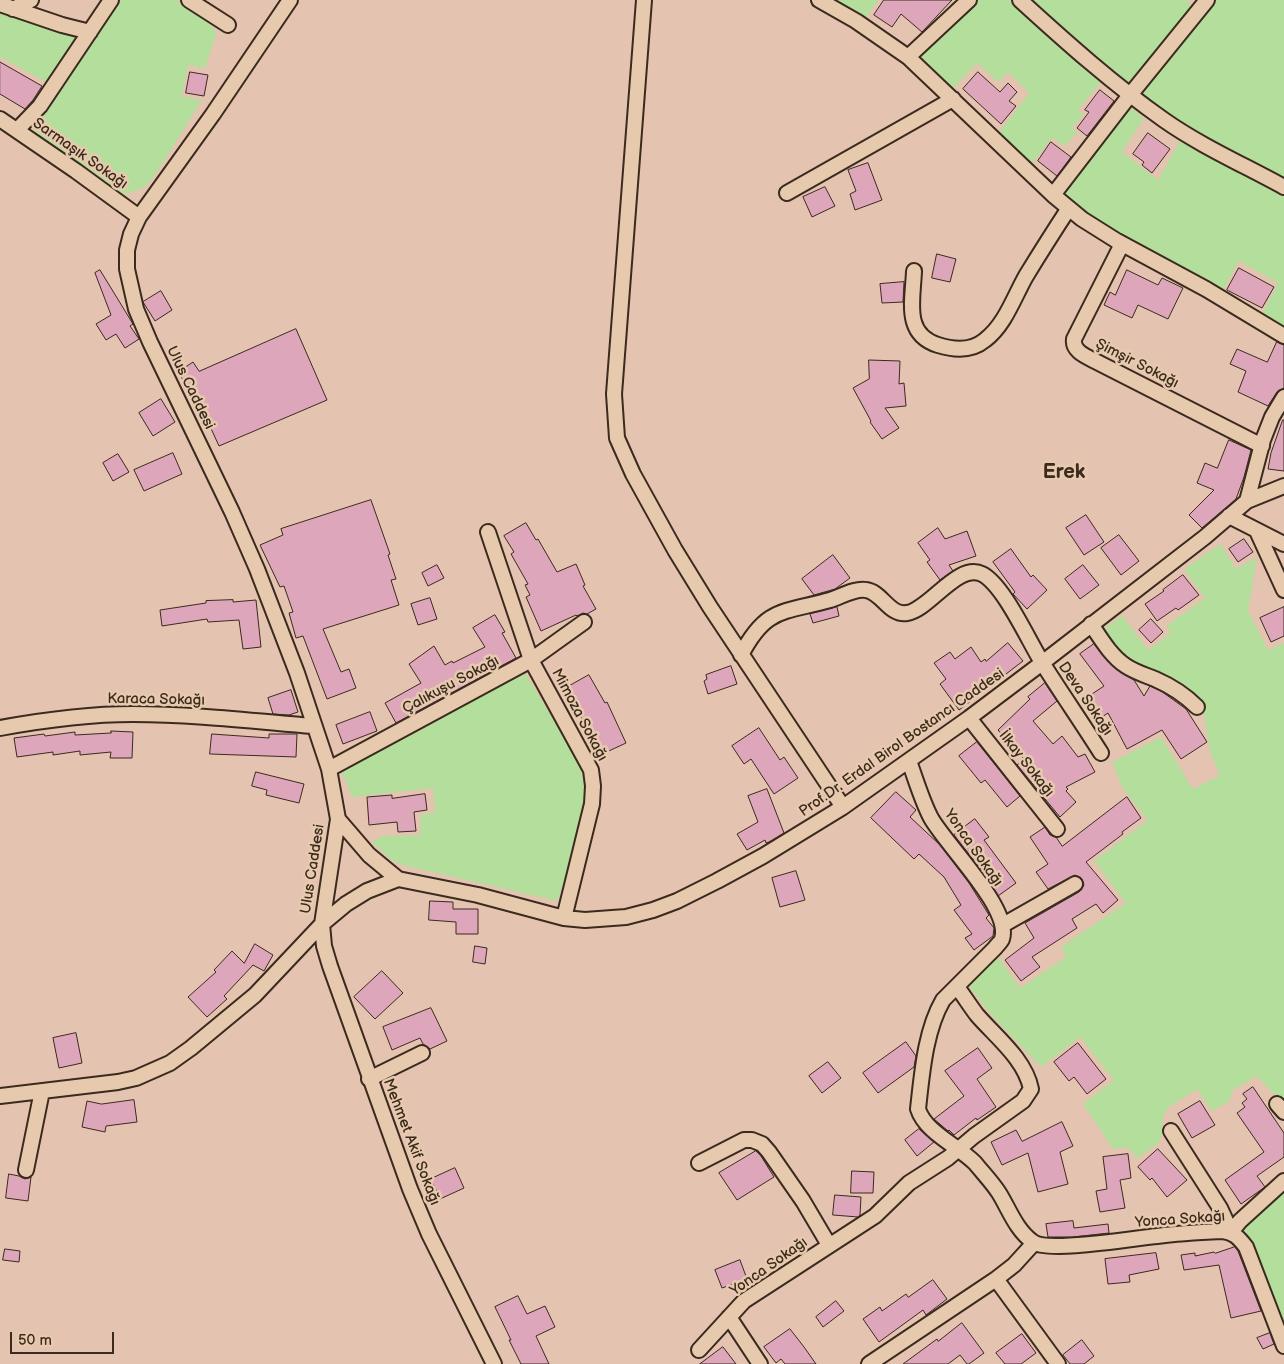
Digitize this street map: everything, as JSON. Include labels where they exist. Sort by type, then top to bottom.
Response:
[{"type":"street","points":[[7,6],[30,0]]},
{"type":"street","points":[[17,130],[40,106],[111,0]]},
{"type":"street","points":[[189,0],[228,25]]},
{"type":"street","name":"Ulus Caddesi","points":[[290,0],[140,217],[131,234],[127,268],[136,309],[150,342],[232,512],[257,570],[297,673],[328,769],[338,818],[322,924]]},
{"type":"street","points":[[644,0],[615,375],[614,416],[617,438],[633,474],[675,550],[741,655],[843,807]]},
{"type":"street","points":[[819,0],[856,21],[908,57],[1053,195],[1098,230],[1206,289],[1284,336]]},
{"type":"street","points":[[908,57],[969,0]]},
{"type":"street","points":[[1020,0],[1130,95],[1164,121],[1284,187]]},
{"type":"street","points":[[1053,195],[1203,1]]},
{"type":"street","points":[[7,6],[62,25],[90,32]]},
{"type":"street","points":[[786,193],[952,99]]},
{"type":"street","name":"Sarmaşık Sokağı","points":[[0,120],[140,217]]},
{"type":"street","points":[[914,270],[914,324],[915,330],[921,337],[931,343],[947,348],[959,349],[979,344],[991,335],[1003,318],[1069,208]]},
{"type":"street","name":"Şimşir Sokağı","points":[[1122,244],[1074,339],[1073,344],[1076,349],[1097,362],[1262,446]]},
{"type":"street","points":[[1247,501],[1270,422],[1284,397]]},
{"type":"street","name":"Prof.Dr. Erdal Birol Bostancı Caddesi","points":[[398,879],[478,895],[564,918],[585,920],[626,917],[653,910],[676,901],[763,856],[843,807],[970,718],[1247,501],[1284,486]]},
{"type":"street","points":[[1229,516],[1284,544]]},
{"type":"street","points":[[1257,531],[1284,590]]},
{"type":"street","name":"Mimoza Sokağı","points":[[488,532],[531,660],[591,770],[593,786],[592,804],[564,918]]},
{"type":"street","name":"Deva Sokağı","points":[[741,655],[750,638],[762,624],[783,611],[867,590],[873,592],[892,609],[899,613],[907,613],[920,606],[962,575],[975,572],[982,574],[999,590],[1042,663],[1102,753]]},
{"type":"street","name":"Çalıkuşu Sokağı","points":[[328,769],[531,660],[584,622]]},
{"type":"street","points":[[1091,624],[1107,647],[1122,663],[1138,673],[1174,688],[1197,707]]},
{"type":"street","name":"Karaca Sokağı","points":[[0,728],[63,718],[132,714],[206,717],[313,726]]},
{"type":"street","name":"İlkay Sokağı","points":[[970,718],[1056,829]]},
{"type":"street","name":"Yonca Sokağı","points":[[909,761],[931,818],[983,888],[998,912],[1003,925]]},
{"type":"street","name":"Ulus Caddesi","points":[[338,818],[369,855],[398,879]]},
{"type":"street","points":[[0,1096],[118,1082],[136,1078],[170,1063],[192,1048],[254,995],[322,924],[346,904],[367,891],[398,879]]},
{"type":"street","points":[[869,1364],[996,1279],[1014,1265],[1034,1244],[1009,1213],[1000,1194],[988,1178],[959,1149],[928,1125],[920,1117],[918,1109],[930,1030],[937,1010],[943,1000],[1002,939],[1003,925],[1075,884]]},
{"type":"street","name":"Mehmet Akif Sokağı","points":[[322,924],[324,946],[330,966],[410,1189],[494,1364]]},
{"type":"street","name":"Yonca Sokağı","points":[[699,1350],[744,1301],[875,1216],[909,1183],[948,1158],[974,1136],[1023,1101],[1031,1089],[1028,1077],[957,987]]},
{"type":"street","points":[[369,1079],[422,1053]]},
{"type":"street","points":[[26,1170],[42,1091]]},
{"type":"street","points":[[1171,1131],[1220,1208],[1231,1232],[1240,1220],[1284,1181]]},
{"type":"street","name":"Yonca Sokağı","points":[[699,1162],[744,1140],[752,1140],[762,1144],[803,1201],[829,1245]]},
{"type":"street","name":"Yonca Sokağı","points":[[1034,1244],[1042,1246],[1078,1245],[1157,1236],[1231,1232],[1239,1238],[1246,1248],[1284,1346]]},
{"type":"street","points":[[996,1279],[1058,1364]]},
{"type":"street","name":"Yonca Sokağı","points":[[729,1317],[760,1364]]},
{"type":"green space","points":[[119,0],[176,0],[205,20],[215,29],[216,35],[205,68],[188,65],[182,96],[202,100],[157,172],[145,187],[130,193],[120,194],[33,132]]},
{"type":"green space","points":[[830,0],[879,0],[864,19]]},
{"type":"green space","points":[[978,0],[1010,0],[1102,81],[1078,110],[1084,114],[1072,128],[1077,132],[1065,146],[1052,138],[1030,166],[998,134],[1029,93],[1008,72],[998,82],[977,63],[952,90],[917,60]]},
{"type":"green space","points":[[1031,0],[1186,0],[1196,7],[1130,84]]},
{"type":"green space","points":[[1215,0],[1284,0],[1284,179],[1176,122],[1136,93]]},
{"type":"green space","points":[[0,11],[73,36],[74,42],[48,83],[0,57]]},
{"type":"green space","points":[[1127,104],[1144,118],[1122,152],[1158,180],[1181,139],[1284,193],[1283,328],[1261,316],[1278,283],[1239,261],[1222,292],[1118,235],[1062,192]]},
{"type":"green space","points":[[1220,544],[1236,569],[1257,557],[1248,611],[1268,650],[1284,643],[1284,1105],[1257,1076],[1233,1090],[1229,1101],[1212,1111],[1197,1089],[1168,1108],[1163,1117],[1159,1143],[1137,1158],[1129,1148],[1113,1149],[1083,1104],[1114,1080],[1080,1037],[1041,1067],[993,1017],[967,984],[998,957],[1020,988],[1066,957],[1061,947],[1126,903],[1094,861],[1148,820],[1123,789],[1112,762],[1161,737],[1193,789],[1220,775],[1210,752],[1204,715],[1199,702],[1124,656],[1102,631],[1122,615],[1148,650],[1171,633],[1166,626],[1205,598],[1184,569]]},
{"type":"green space","points":[[524,671],[581,766],[586,780],[581,823],[572,858],[557,901],[402,865],[391,860],[372,842],[382,836],[420,835],[421,814],[435,813],[433,788],[352,797],[341,770]]},
{"type":"green space","points":[[1284,1192],[1284,1330],[1251,1244],[1243,1229]]},
{"type":"building","points":[[884,0],[952,0],[922,32],[901,14],[892,27],[874,15]]},
{"type":"building","points":[[0,62],[42,86],[25,109],[0,94]]},
{"type":"building","points":[[190,72],[208,75],[204,96],[186,93]]},
{"type":"building","points":[[978,72],[1000,92],[1008,83],[1017,92],[1009,101],[1016,106],[1001,124],[963,89]]},
{"type":"building","points":[[1100,90],[1114,101],[1087,136],[1077,128],[1089,112],[1085,110]]},
{"type":"building","points":[[1148,133],[1170,149],[1152,173],[1142,165],[1144,162],[1133,154]]},
{"type":"building","points":[[1051,142],[1071,157],[1057,176],[1038,161]]},
{"type":"building","points":[[868,163],[882,200],[855,210],[850,194],[856,191],[848,170]]},
{"type":"building","points":[[825,187],[835,206],[812,217],[803,197]]},
{"type":"building","points":[[937,254],[956,259],[950,282],[932,278]]},
{"type":"building","points":[[1239,268],[1274,287],[1262,308],[1227,290]]},
{"type":"building","points":[[100,270],[133,324],[130,326],[139,339],[125,348],[116,334],[106,340],[96,324],[111,315],[95,273]]},
{"type":"building","points":[[1127,270],[1158,285],[1162,278],[1183,288],[1168,319],[1138,305],[1132,318],[1104,305],[1110,292],[1115,295]]},
{"type":"building","points":[[904,282],[903,302],[882,303],[880,284]]},
{"type":"building","points":[[161,291],[172,310],[155,321],[143,302]]},
{"type":"building","points":[[296,329],[327,400],[219,446],[192,387],[189,389],[178,372],[193,362],[199,371]]},
{"type":"building","points":[[1277,342],[1284,345],[1284,388],[1277,392],[1268,406],[1238,392],[1246,371],[1230,364],[1237,349],[1267,362]]},
{"type":"building","points":[[869,360],[900,361],[899,384],[904,383],[906,406],[885,408],[899,428],[882,439],[870,422],[853,388],[869,379]]},
{"type":"building","points":[[161,399],[175,422],[153,436],[139,413]]},
{"type":"building","points":[[1283,420],[1284,471],[1268,469],[1271,453]]},
{"type":"building","points":[[1229,440],[1251,450],[1244,477],[1236,499],[1202,528],[1189,515],[1214,490],[1197,483],[1205,463],[1217,468]]},
{"type":"building","points":[[173,453],[182,474],[144,491],[134,470]]},
{"type":"building","points":[[118,454],[129,472],[113,481],[103,463]]},
{"type":"building","points":[[371,500],[390,554],[388,555],[396,579],[391,580],[399,605],[323,629],[341,672],[349,669],[356,688],[327,699],[303,636],[296,638],[289,613],[293,612],[284,586],[280,587],[260,545],[283,535],[281,529]]},
{"type":"building","points":[[1086,515],[1104,542],[1084,555],[1066,528]]},
{"type":"building","points":[[526,523],[536,540],[538,539],[557,572],[576,564],[585,585],[583,586],[596,609],[587,614],[576,615],[541,631],[526,597],[530,595],[525,585],[528,584],[511,554],[514,552],[504,536]]},
{"type":"building","points":[[938,528],[945,539],[967,531],[976,556],[949,565],[953,571],[940,580],[927,562],[930,560],[918,543]]},
{"type":"building","points":[[1119,535],[1139,561],[1121,575],[1101,548]]},
{"type":"building","points":[[1244,539],[1253,552],[1238,562],[1229,549]]},
{"type":"building","points":[[1011,549],[1031,577],[1033,575],[1047,590],[1027,609],[1013,594],[1015,592],[993,562]]},
{"type":"building","points":[[833,555],[850,578],[835,589],[814,595],[802,579]]},
{"type":"building","points":[[437,565],[444,578],[428,586],[422,573]]},
{"type":"building","points":[[1083,565],[1099,585],[1080,599],[1065,579]]},
{"type":"building","points":[[1183,575],[1199,595],[1178,610],[1176,608],[1157,621],[1145,604]]},
{"type":"building","points":[[430,598],[437,619],[418,625],[411,604]]},
{"type":"building","points":[[233,600],[233,602],[256,600],[261,647],[243,649],[239,620],[208,622],[207,619],[162,626],[160,610],[206,603],[206,601]]},
{"type":"building","points":[[837,607],[839,616],[813,623],[810,614]]},
{"type":"building","points":[[1284,607],[1284,636],[1271,642],[1260,618]]},
{"type":"building","points":[[495,615],[505,632],[502,633],[516,658],[396,723],[385,703],[421,683],[409,664],[434,646],[445,665],[485,647],[473,628]]},
{"type":"building","points":[[1151,619],[1163,632],[1151,643],[1139,630]]},
{"type":"building","points":[[1008,643],[1023,661],[959,710],[940,684],[946,679],[934,663],[950,652],[955,659],[971,647],[981,662],[985,659],[986,661]]},
{"type":"building","points":[[1094,644],[1115,668],[1134,680],[1144,696],[1150,686],[1161,691],[1186,709],[1207,742],[1181,759],[1162,730],[1127,749],[1108,713],[1099,719],[1086,698],[1104,686],[1080,654]]},
{"type":"building","points":[[731,666],[737,684],[708,694],[704,681],[707,679],[706,675]]},
{"type":"building","points":[[589,675],[605,703],[607,702],[626,743],[598,756],[566,688]]},
{"type":"building","points":[[1045,683],[1057,701],[1033,721],[1053,744],[1062,736],[1078,757],[1085,754],[1095,772],[1066,787],[1068,789],[1066,791],[1076,802],[1060,817],[1017,765],[1024,759],[998,730],[1030,699],[1028,697]]},
{"type":"building","points":[[291,690],[298,712],[289,715],[273,714],[268,698]]},
{"type":"building","points":[[370,712],[377,731],[343,744],[336,725]]},
{"type":"building","points":[[759,728],[780,760],[784,757],[798,778],[774,794],[751,759],[744,764],[732,746]]},
{"type":"building","points":[[111,731],[133,732],[132,758],[110,758],[111,752],[80,755],[80,751],[53,755],[53,752],[17,757],[14,738],[75,732],[75,735],[111,733]]},
{"type":"building","points":[[212,734],[269,738],[269,734],[297,734],[296,757],[210,754]]},
{"type":"building","points":[[977,742],[1020,796],[1007,807],[985,780],[981,783],[959,756]]},
{"type":"building","points":[[256,772],[304,784],[299,803],[266,795],[267,790],[252,786]]},
{"type":"building","points":[[767,789],[784,833],[769,842],[766,843],[765,840],[747,850],[737,834],[758,822],[748,796]]},
{"type":"building","points":[[896,792],[916,810],[910,817],[940,845],[969,883],[989,915],[986,918],[994,928],[993,936],[974,950],[965,938],[972,934],[954,910],[961,905],[944,877],[919,854],[914,859],[871,818]]},
{"type":"building","points":[[425,794],[427,810],[414,812],[416,831],[398,832],[397,822],[369,825],[367,797],[392,795],[392,798]]},
{"type":"building","points":[[1127,797],[1141,818],[1086,862],[1118,900],[1103,913],[1096,904],[1072,919],[1077,928],[1032,957],[1040,967],[1021,981],[1005,960],[1034,938],[1025,923],[1079,892],[1084,885],[1082,879],[1075,875],[1048,889],[1036,872],[1048,864],[1030,837],[1045,827],[1050,835],[1056,837],[1062,846]]},
{"type":"building","points":[[975,819],[989,837],[984,840],[1016,883],[998,896],[983,872],[954,835]]},
{"type":"building","points":[[796,871],[805,900],[780,907],[772,878]]},
{"type":"building","points":[[430,901],[453,902],[453,909],[478,909],[478,934],[456,934],[456,922],[429,920]]},
{"type":"building","points":[[255,944],[273,955],[264,971],[253,965],[224,996],[227,999],[207,1017],[188,997],[216,972],[214,970],[232,951],[244,963]]},
{"type":"building","points":[[475,946],[487,948],[485,964],[473,962]]},
{"type":"building","points":[[382,971],[403,993],[375,1019],[354,997]]},
{"type":"building","points":[[431,1008],[447,1041],[430,1049],[423,1044],[420,1038],[392,1050],[383,1027]]},
{"type":"building","points":[[76,1033],[82,1063],[59,1068],[53,1038]]},
{"type":"building","points":[[906,1042],[916,1056],[914,1067],[878,1093],[863,1073]]},
{"type":"building","points":[[1078,1043],[1106,1079],[1087,1094],[1074,1077],[1069,1081],[1054,1062]]},
{"type":"building","points":[[978,1048],[992,1068],[977,1079],[996,1107],[977,1120],[976,1118],[954,1135],[934,1119],[964,1096],[945,1071]]},
{"type":"building","points":[[828,1062],[841,1078],[822,1093],[809,1076]]},
{"type":"building","points":[[1253,1087],[1284,1133],[1284,1157],[1257,1176],[1265,1187],[1241,1204],[1225,1180],[1264,1152],[1237,1113],[1245,1107],[1242,1103],[1247,1099],[1243,1094]]},
{"type":"building","points":[[134,1100],[137,1122],[106,1126],[105,1132],[82,1127],[87,1101],[101,1104]]},
{"type":"building","points":[[1200,1101],[1215,1125],[1192,1138],[1178,1114]]},
{"type":"building","points":[[1062,1122],[1073,1146],[1060,1152],[1068,1184],[1038,1192],[1028,1153],[1002,1165],[991,1142],[1016,1130],[1022,1141]]},
{"type":"building","points":[[919,1129],[934,1142],[917,1156],[905,1140]]},
{"type":"building","points":[[1158,1149],[1187,1180],[1167,1197],[1152,1178],[1150,1180],[1138,1167]]},
{"type":"building","points":[[756,1151],[774,1177],[737,1200],[719,1173]]},
{"type":"building","points":[[1128,1154],[1131,1178],[1120,1180],[1125,1208],[1100,1212],[1096,1191],[1107,1189],[1103,1157]]},
{"type":"building","points":[[455,1168],[464,1188],[440,1199],[431,1179]]},
{"type":"building","points":[[852,1171],[874,1172],[873,1193],[851,1193]]},
{"type":"building","points":[[9,1174],[25,1179],[31,1177],[28,1201],[6,1198]]},
{"type":"building","points":[[835,1195],[861,1197],[860,1215],[858,1217],[833,1215]]},
{"type":"building","points":[[1073,1221],[1074,1228],[1108,1224],[1109,1233],[1073,1237],[1048,1237],[1046,1224]]},
{"type":"building","points":[[1235,1247],[1261,1311],[1231,1318],[1219,1265],[1184,1270],[1181,1255],[1195,1253],[1195,1256]]},
{"type":"building","points":[[5,1249],[20,1251],[19,1262],[3,1260]]},
{"type":"building","points":[[1156,1253],[1159,1269],[1129,1275],[1130,1282],[1108,1284],[1105,1259]]},
{"type":"building","points":[[740,1260],[747,1279],[722,1288],[715,1270]]},
{"type":"building","points":[[933,1280],[947,1299],[926,1315],[923,1310],[879,1342],[863,1319],[880,1307],[882,1311],[906,1294],[908,1297]]},
{"type":"building","points":[[518,1296],[527,1314],[545,1306],[555,1327],[536,1336],[549,1364],[521,1364],[509,1340],[511,1340],[495,1307]]},
{"type":"building","points":[[836,1301],[844,1311],[823,1327],[816,1317]]},
{"type":"building","points":[[962,1323],[984,1353],[969,1364],[960,1355],[948,1364],[903,1364],[937,1339],[938,1341]]},
{"type":"building","points":[[790,1329],[816,1364],[785,1364],[781,1359],[776,1363],[764,1347]]},
{"type":"building","points":[[1270,1333],[1274,1344],[1263,1349],[1257,1338]]},
{"type":"building","points":[[1022,1334],[1036,1353],[1021,1364],[1005,1364],[996,1353]]},
{"type":"building","points":[[1082,1340],[1094,1356],[1084,1364],[1070,1364],[1063,1355]]},
{"type":"building","points":[[723,1347],[736,1364],[700,1364]]},
{"type":"district","name":"Erek","points":[[1064,473]]}]
